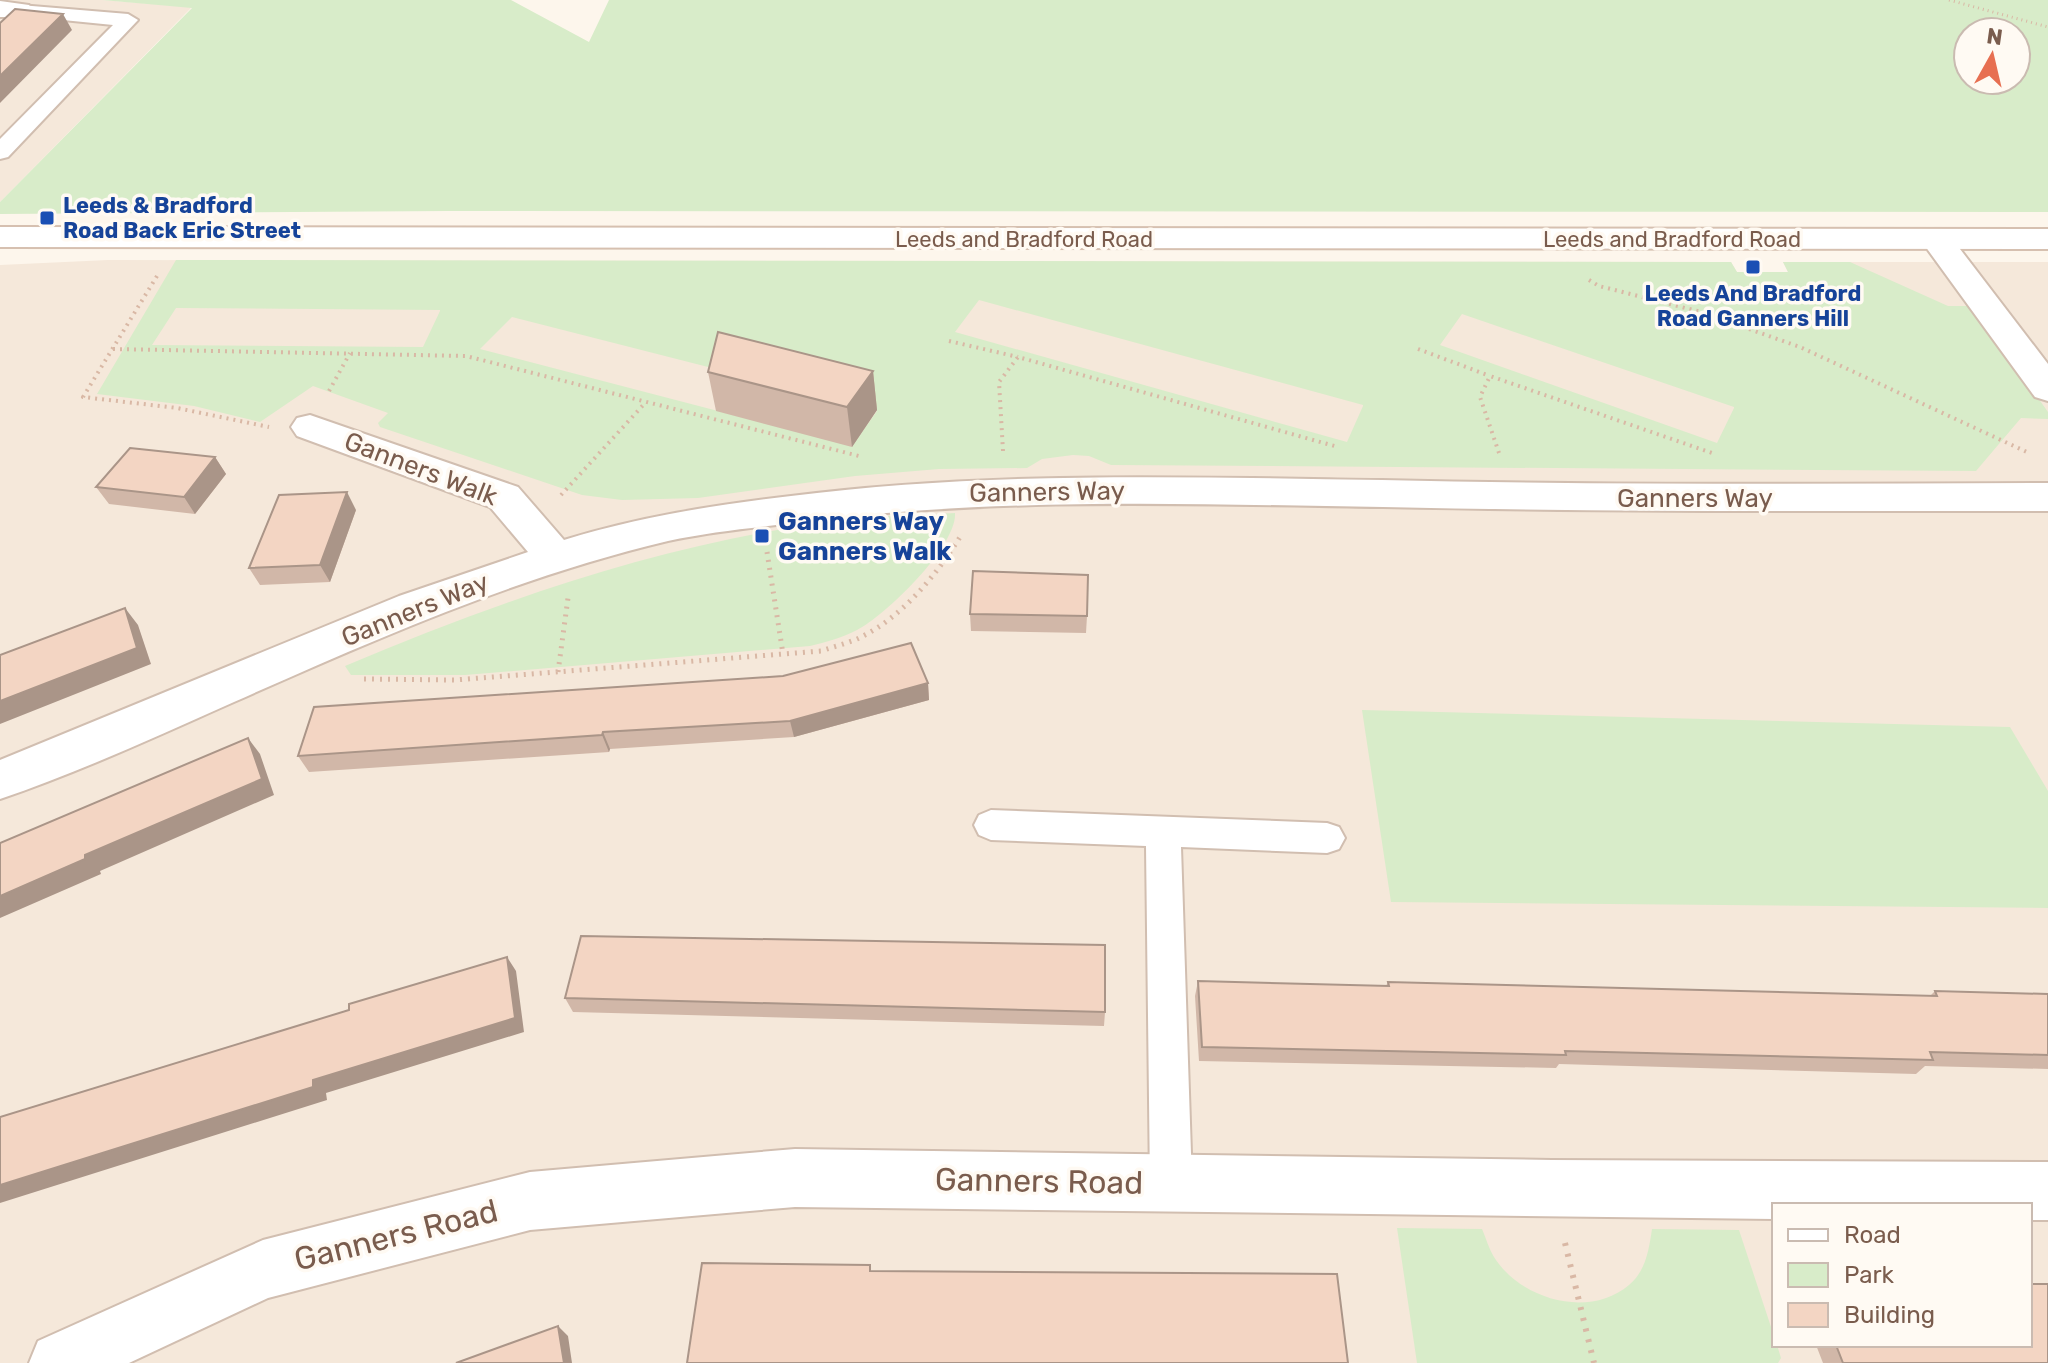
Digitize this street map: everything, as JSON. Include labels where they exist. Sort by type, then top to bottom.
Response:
[{"type":"street","points":[[0,31],[10,10]]},
{"type":"street","name":"Leeds and Bradford Road","points":[[0,237],[2048,239]]},
{"type":"street","points":[[1936,239],[2048,389]]},
{"type":"street","name":"Ganners Walk","points":[[310,427],[504,497],[543,542]]},
{"type":"street","name":"Ganners Way","points":[[0,780],[96,744],[453,591],[543,542],[845,500],[1068,488],[1513,496],[2048,497]]},
{"type":"street","name":"Ganners Road","points":[[60,1363],[263,1270],[530,1201],[795,1178],[1552,1189],[2048,1191]]},
{"type":"lane","points":[[0,152],[128,20],[10,10]]},
{"type":"lane","points":[[991,825],[1327,838]]},
{"type":"lane","points":[[1163,832],[1171,1184]]},
{"type":"path","points":[[1949,0],[2048,27]]},
{"type":"path","points":[[181,238],[83,397],[177,408],[281,430],[310,427]]},
{"type":"path","points":[[1518,238],[1599,286],[1701,312],[1800,347],[2034,455]]},
{"type":"path","points":[[949,341],[1018,357],[1339,447]]},
{"type":"path","points":[[113,349],[466,356],[886,463],[889,498]]},
{"type":"path","points":[[1418,349],[1713,453]]},
{"type":"path","points":[[351,679],[455,680],[821,651],[866,634],[906,602],[949,557],[1003,463],[999,382],[1018,357]]},
{"type":"path","points":[[1490,376],[1480,397],[1513,496]]},
{"type":"path","points":[[558,672],[569,589],[543,542],[646,402]]},
{"type":"path","points":[[761,513],[783,654]]},
{"type":"path","points":[[1552,1189],[1594,1363]]},
{"type":"shaded area","points":[[0,0],[102,0],[192,7],[0,202]]},
{"type":"shaded area","points":[[108,260],[1731,262],[1737,272],[1788,272],[1783,262],[2048,262],[2048,1363],[0,1363],[0,265]]},
{"type":"green space","points":[[102,0],[511,0],[589,42],[609,0],[2048,0],[2048,212],[449,211],[0,214],[0,202],[192,8]]},
{"type":"green space","points":[[176,260],[1731,262],[1737,272],[1788,272],[1783,262],[1850,262],[1948,306],[1973,306],[2048,412],[2048,419],[2021,418],[1976,471],[1111,465],[1089,456],[1073,455],[1042,459],[1027,468],[939,469],[855,476],[698,498],[622,500],[582,495],[380,427],[378,423],[388,413],[313,386],[260,422],[194,406],[97,394]],"holes":[[[979,300],[1363,406],[1347,442],[955,332]],[[176,308],[440,310],[423,347],[152,345]],[[1462,314],[1734,408],[1717,443],[1440,345]],[[512,317],[877,411],[852,446],[480,349]]]},
{"type":"green space","points":[[955,513],[953,527],[933,561],[885,610],[857,630],[810,646],[465,675],[351,675],[345,666],[530,595],[657,557],[785,529],[864,518]]},
{"type":"green space","points":[[1362,710],[2010,727],[2048,791],[2048,908],[1391,902]]},
{"type":"green space","points":[[1397,1228],[1482,1229],[1494,1257],[1521,1284],[1538,1294],[1576,1302],[1595,1301],[1629,1285],[1643,1266],[1652,1229],[1739,1230],[1772,1330],[1772,1347],[1778,1347],[1781,1358],[1778,1363],[1417,1363]]},
{"type":"building","points":[[15,9],[63,14],[0,76],[0,23]]},
{"type":"building","points":[[718,332],[873,371],[847,407],[708,372]]},
{"type":"building","points":[[130,448],[215,457],[184,497],[96,487]]},
{"type":"building","points":[[347,492],[320,565],[249,568],[279,495]]},
{"type":"building","points":[[973,571],[1088,575],[1087,616],[970,614]]},
{"type":"building","points":[[125,608],[137,648],[0,701],[0,655]]},
{"type":"building","points":[[911,643],[928,683],[790,721],[298,756],[314,707],[783,676]]},
{"type":"building","points":[[248,738],[262,779],[85,855],[85,859],[0,896],[0,843]]},
{"type":"building","points":[[581,936],[1105,945],[1105,1012],[565,998]]},
{"type":"building","points":[[507,957],[515,1018],[313,1080],[313,1087],[0,1185],[0,1117],[349,1010],[349,1004]]},
{"type":"building","points":[[1198,981],[1389,986],[1388,982],[1937,996],[1935,991],[2048,994],[2048,1055],[1930,1052],[1933,1060],[1565,1051],[1566,1055],[1202,1047]]},
{"type":"building","points":[[702,1263],[870,1265],[870,1271],[1337,1274],[1348,1363],[687,1363]]},
{"type":"building","points":[[2032,1284],[2048,1284],[2048,1363],[1843,1363],[1837,1347],[2032,1347]]},
{"type":"building","points":[[558,1326],[564,1363],[456,1363]]},
{"type":"place","name":"Leeds & Bradford Road Back Eric Street","points":[[47,218]]},
{"type":"place","name":"Leeds And Bradford Road Ganners Hill","points":[[1753,267]]},
{"type":"place","name":"Ganners Way Ganners Walk","points":[[762,536]]}]
